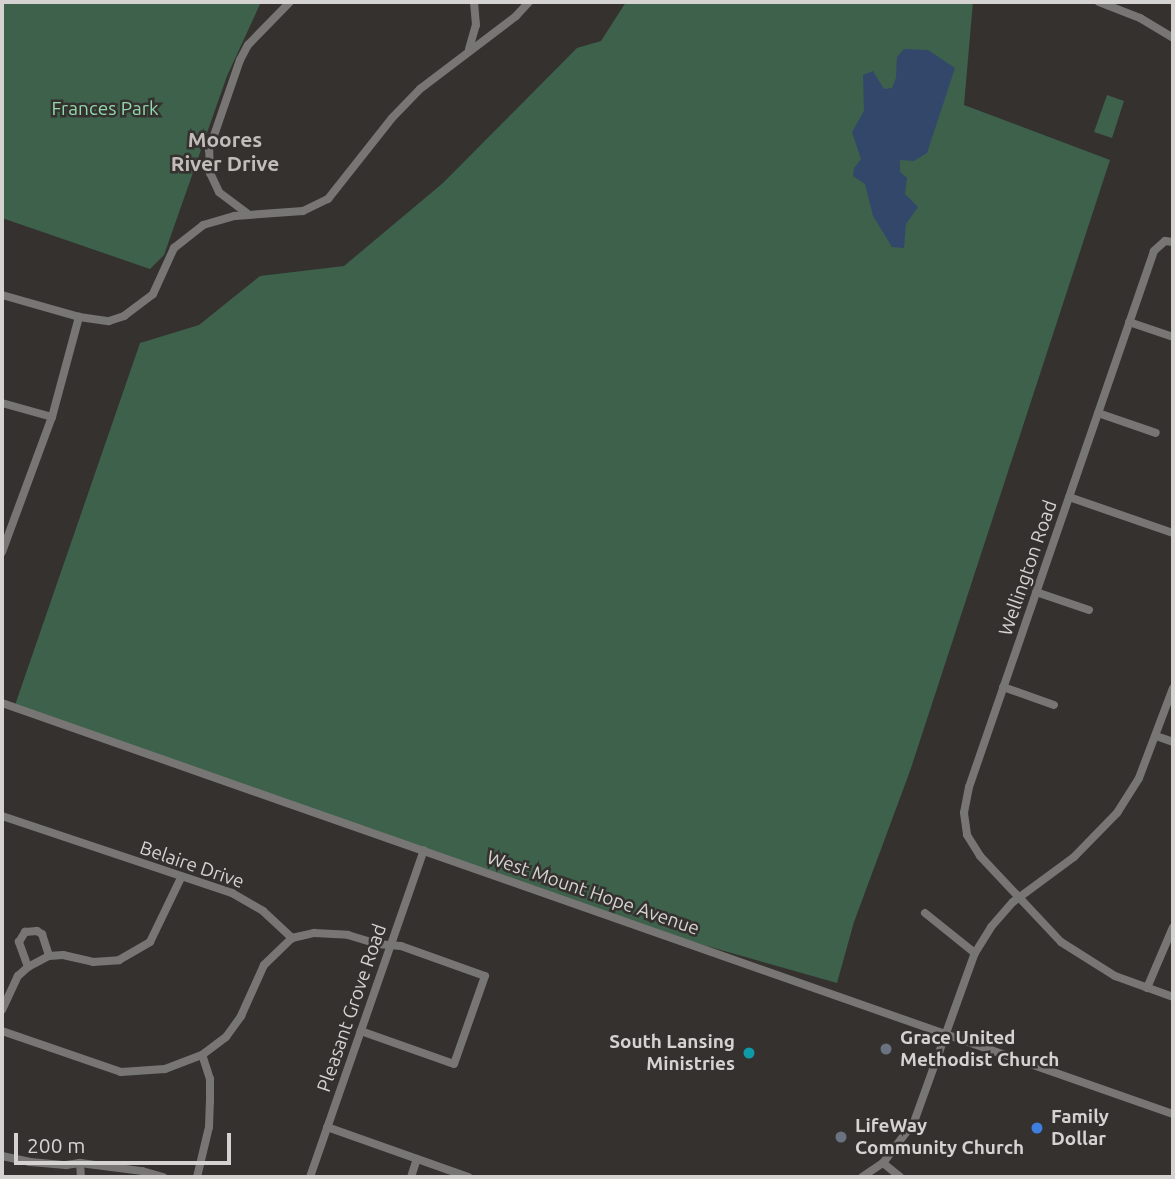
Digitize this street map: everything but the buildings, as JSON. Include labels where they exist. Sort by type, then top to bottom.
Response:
[{"type":"street","points":[[251,215],[238,209],[219,192],[210,173],[209,150],[240,60],[248,45],[290,2]]},
{"type":"street","points":[[469,49],[476,25],[474,2]]},
{"type":"street","points":[[2,295],[79,317],[109,321],[137,308],[153,294],[174,248],[187,234],[219,219],[303,211],[328,199],[392,118],[420,89],[469,49],[516,16],[529,2]]},
{"type":"street","points":[[1099,2],[1140,18],[1173,38]]},
{"type":"street","name":"Wellington Road","points":[[1169,242],[1154,251],[1129,322],[969,786],[965,825],[979,856],[1061,942],[1115,976],[1173,997]]},
{"type":"street","points":[[2,552],[52,417],[79,317]]},
{"type":"street","points":[[1129,322],[1173,337]]},
{"type":"street","points":[[2,403],[52,417]]},
{"type":"street","points":[[1098,413],[1156,433]]},
{"type":"street","points":[[1069,496],[1173,533]]},
{"type":"street","points":[[1036,592],[1089,610]]},
{"type":"street","points":[[1003,687],[1054,705]]},
{"type":"street","points":[[877,1170],[899,1145],[919,1112],[975,953],[991,927],[1018,898],[1074,857],[1117,813],[1139,778],[1173,688]]},
{"type":"street","name":"West Mount Hope Avenue","points":[[2,703],[1173,1114]]},
{"type":"street","points":[[1156,737],[1173,743]]},
{"type":"street","name":"Belaire Drive","points":[[2,816],[232,893],[263,911],[292,938]]},
{"type":"street","name":"Pleasant Grove Road","points":[[310,1177],[424,850]]},
{"type":"street","points":[[2,1010],[18,976],[28,967],[49,956],[107,962],[130,955],[150,942],[181,878]]},
{"type":"street","points":[[925,914],[975,953]]},
{"type":"street","points":[[1147,988],[1173,927]]},
{"type":"street","points":[[28,967],[19,942],[24,932],[37,931],[41,934],[49,956]]},
{"type":"street","points":[[2,1031],[121,1072],[165,1069],[202,1055],[226,1037],[241,1016],[264,965],[292,938],[314,933],[348,935],[390,945],[485,976],[454,1064],[361,1031]]},
{"type":"street","points":[[197,1177],[207,1136],[210,1102],[210,1079],[202,1055]]},
{"type":"street","points":[[327,1127],[468,1177]]},
{"type":"street","points":[[2,1156],[30,1163],[80,1163],[142,1171],[163,1177]]},
{"type":"street","points":[[411,1177],[417,1159]]},
{"type":"street","points":[[80,1163],[81,1177]]},
{"type":"street","points":[[862,1177],[870,1169],[900,1177]]},
{"type":"green space","name":"Frances Park","points":[[2,2],[261,2],[227,76],[164,255],[150,269],[2,218]]},
{"type":"green space","points":[[626,2],[973,2],[964,105],[1110,160],[910,771],[854,922],[837,983],[654,931],[14,708],[140,343],[199,325],[260,276],[344,266],[443,183],[577,48],[601,41]]},
{"type":"green space","points":[[1107,95],[1124,101],[1112,138],[1094,132]]},
{"type":"water","points":[[904,49],[928,50],[955,68],[927,153],[914,161],[900,160],[900,172],[907,178],[905,194],[918,207],[906,224],[904,248],[892,247],[873,216],[865,184],[853,176],[854,168],[861,159],[852,132],[864,111],[863,75],[873,71],[884,89],[892,88],[896,78],[897,57]]},
{"type":"place","name":"Grace United Methodist Church","points":[[886,1049]]},
{"type":"place","name":"South Lansing Ministries","points":[[749,1053]]},
{"type":"place","name":"Family Dollar","points":[[1037,1128]]},
{"type":"place","name":"LifeWay Community Church","points":[[841,1137]]},
{"type":"district","name":"Moores River Drive","points":[[225,151]]}]
